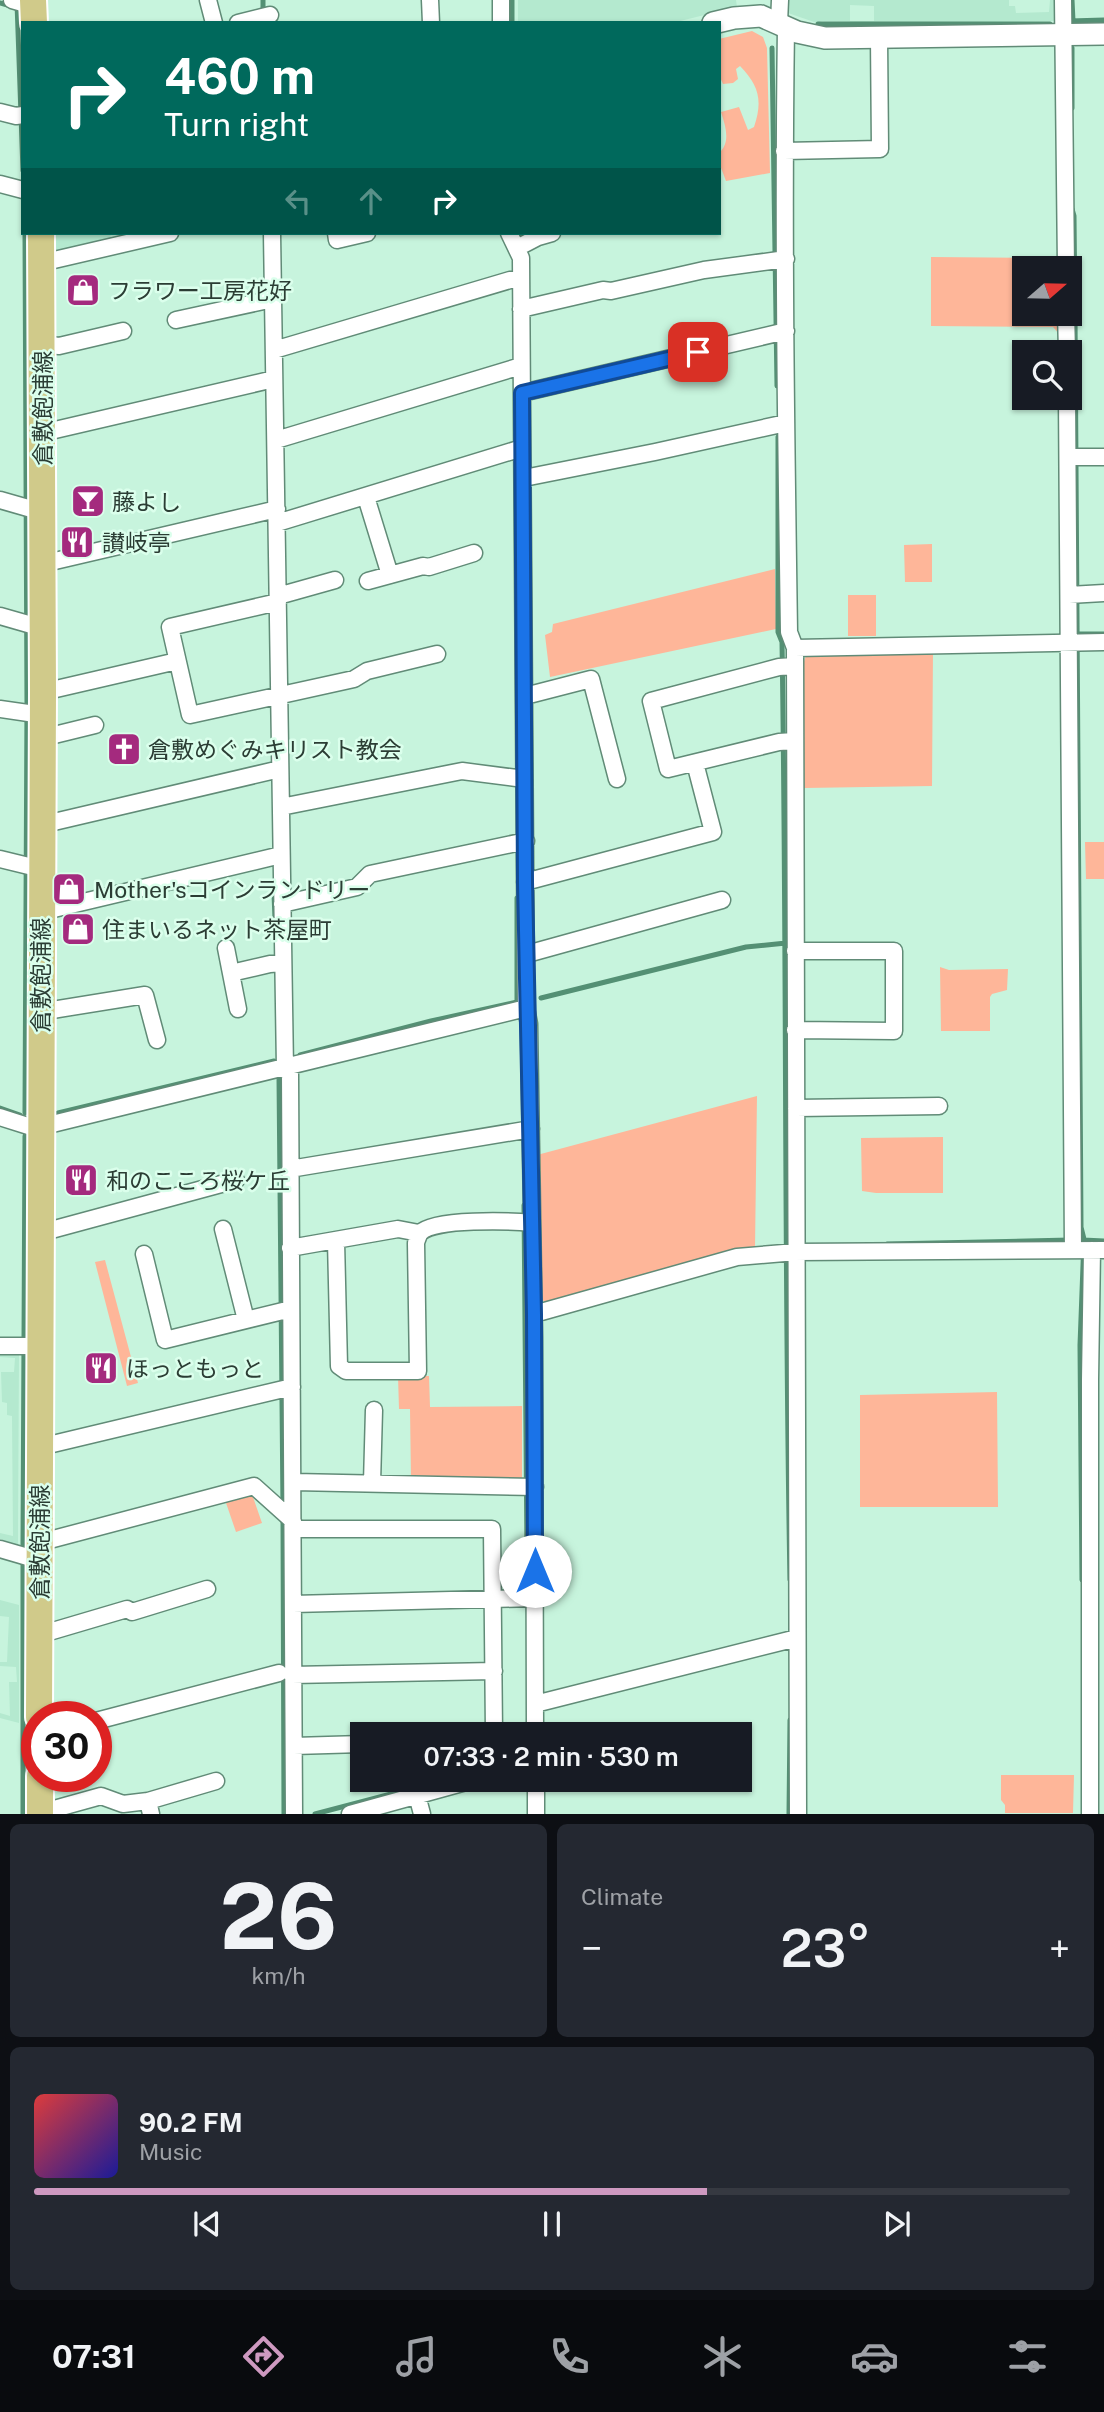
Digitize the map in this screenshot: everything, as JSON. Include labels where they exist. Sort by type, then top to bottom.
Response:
[{"type":"main road","name":"倉敷飽浦線","points":[[39,1701],[40,1447],[21,1346],[40,1233],[41,912],[31,867],[41,825],[31,625],[42,564],[31,509],[42,433],[41,235]]},
{"type":"main road","points":[[40,1792],[40,1813]]},
{"type":"street","points":[[208,0],[213,21]]},
{"type":"street","points":[[430,0],[431,21]]},
{"type":"street","points":[[501,0],[501,21]]},
{"type":"street","points":[[780,0],[784,150],[780,332],[786,424],[789,632],[795,648],[787,666],[787,741],[795,951],[796,1108],[789,1253],[793,1639],[798,1814]]},
{"type":"street","points":[[1063,0],[1066,256]]},
{"type":"street","points":[[244,21],[267,14]]},
{"type":"street","points":[[721,22],[751,16],[771,19],[810,36],[879,38],[1104,34]]},
{"type":"street","points":[[784,150],[880,149],[879,38]]},
{"type":"street","points":[[0,184],[21,190]]},
{"type":"street","points":[[41,263],[161,235]]},
{"type":"street","points":[[272,235],[269,299],[274,351],[271,380],[276,440],[273,514],[275,770],[281,807],[276,856],[282,904],[278,963],[285,1069],[290,1074],[285,1388],[294,1482],[287,1518],[293,1604],[286,1674],[294,1746],[294,1814]]},
{"type":"street","points":[[336,235],[337,240],[359,235]]},
{"type":"street","points":[[510,235],[521,258],[516,279],[521,309],[517,367],[522,393],[518,449],[524,478],[525,696],[520,778],[520,842],[525,882],[526,1008],[529,1024],[525,1130],[526,1222],[534,1314],[529,1599],[535,1722]]},
{"type":"street","points":[[517,248],[545,235]]},
{"type":"street","points":[[521,309],[704,270],[780,260]]},
{"type":"street","points":[[274,351],[516,279]]},
{"type":"street","points":[[176,320],[269,299]]},
{"type":"street","points":[[42,344],[59,346],[123,331]]},
{"type":"street","points":[[522,393],[780,332]]},
{"type":"street","points":[[276,440],[517,367]]},
{"type":"street","points":[[42,433],[271,380]]},
{"type":"street","points":[[1069,410],[1074,457],[1083,1248],[1090,1380],[1090,1814]]},
{"type":"street","points":[[524,478],[786,424]]},
{"type":"street","points":[[42,564],[273,514],[366,497],[518,449]]},
{"type":"street","points":[[1074,457],[1104,457]]},
{"type":"street","points":[[366,497],[390,575]]},
{"type":"street","points":[[0,500],[31,509]]},
{"type":"street","points":[[368,581],[474,553]]},
{"type":"street","points":[[335,580],[274,601],[170,627],[190,715],[354,679],[367,671],[437,654]]},
{"type":"street","points":[[1075,594],[1104,593]]},
{"type":"street","points":[[0,616],[31,625]]},
{"type":"street","points":[[795,648],[1104,642]]},
{"type":"street","points":[[36,715],[177,661]]},
{"type":"street","points":[[787,666],[651,701],[668,769],[787,741]]},
{"type":"street","points":[[525,696],[591,679],[617,779]]},
{"type":"street","points":[[0,709],[95,725]]},
{"type":"street","points":[[525,882],[713,832],[695,762]]},
{"type":"street","points":[[41,825],[275,770]]},
{"type":"street","points":[[281,807],[462,771],[520,778]]},
{"type":"street","points":[[282,904],[357,887],[370,874],[520,842]]},
{"type":"street","points":[[41,912],[276,856]]},
{"type":"street","points":[[0,859],[31,867]]},
{"type":"street","points":[[527,954],[722,900]]},
{"type":"street","points":[[226,948],[238,1009]]},
{"type":"street","points":[[795,951],[894,951],[894,1031],[795,1031]]},
{"type":"street","points":[[231,973],[278,963]]},
{"type":"street","points":[[40,1012],[145,995],[157,1040]]},
{"type":"street","points":[[0,1117],[40,1127],[526,1008]]},
{"type":"street","points":[[796,1108],[939,1106]]},
{"type":"street","points":[[290,1168],[525,1130]]},
{"type":"street","points":[[40,1233],[236,1180]]},
{"type":"street","points":[[289,1248],[398,1229],[419,1233],[433,1226],[492,1220],[526,1222]]},
{"type":"street","points":[[223,1229],[246,1321]]},
{"type":"street","points":[[336,1241],[339,1366],[346,1371],[418,1371],[415,1243],[419,1233]]},
{"type":"street","points":[[534,1314],[737,1257],[789,1253],[1083,1248]]},
{"type":"street","points":[[144,1254],[165,1340],[285,1311]]},
{"type":"street","points":[[40,1447],[285,1388]]},
{"type":"street","points":[[372,1483],[374,1410]]},
{"type":"street","points":[[294,1482],[529,1487]]},
{"type":"street","points":[[0,1549],[38,1551],[254,1486],[287,1518],[492,1529],[494,1722]]},
{"type":"street","points":[[39,1635],[127,1609],[132,1612],[207,1589]]},
{"type":"street","points":[[293,1604],[529,1599]]},
{"type":"street","points":[[535,1704],[793,1639]]},
{"type":"street","points":[[112,1717],[286,1674],[494,1671]]},
{"type":"street","points":[[294,1746],[350,1744]]},
{"type":"street","points":[[40,1813],[101,1796],[123,1804],[150,1807],[216,1781]]},
{"type":"street","points":[[350,1814],[427,1792]]},
{"type":"street","points":[[536,1792],[536,1814]]},
{"type":"street","points":[[416,1795],[422,1814]]},
{"type":"shaded area","points":[[518,0],[736,0],[737,7],[680,21],[518,21]]},
{"type":"shaded area","points":[[788,0],[1009,0],[1009,6],[1015,6],[1016,13],[1049,12],[1050,0],[1057,0],[1056,21],[817,23],[788,13]],"holes":[[[850,5],[874,6],[874,21],[850,21]]]},
{"type":"shaded area","points":[[752,31],[763,37],[767,48],[770,173],[726,181],[721,168],[721,151],[726,138],[721,112],[739,107],[748,130],[754,127],[759,101],[755,87],[740,66],[736,69],[738,79],[733,83],[723,84],[721,39]]},
{"type":"shaded area","points":[[51,235],[110,235],[112,242],[52,254]]},
{"type":"shaded area","points":[[931,257],[1012,258],[1012,326],[1061,326],[1061,336],[1053,327],[931,326]]},
{"type":"shaded area","points":[[932,544],[932,582],[905,582],[904,545]]},
{"type":"shaded area","points":[[775,569],[776,629],[550,677],[545,635],[552,632],[553,624]]},
{"type":"shaded area","points":[[848,595],[876,595],[876,636],[848,636]]},
{"type":"shaded area","points":[[933,651],[932,786],[804,788],[803,664],[806,656]]},
{"type":"shaded area","points":[[1085,842],[1104,842],[1104,879],[1086,879]]},
{"type":"shaded area","points":[[940,967],[949,970],[1008,969],[1007,990],[990,997],[990,1031],[941,1031]]},
{"type":"shaded area","points":[[757,1096],[755,1248],[546,1303],[538,1296],[537,1155]]},
{"type":"shaded area","points":[[943,1137],[943,1193],[862,1191],[861,1138]]},
{"type":"shaded area","points":[[105,1260],[138,1383],[127,1386],[95,1262]]},
{"type":"shaded area","points":[[0,1353],[19,1353],[18,1545],[0,1539],[0,1533],[13,1536],[12,1416],[7,1415],[7,1403],[2,1402],[1,1372],[14,1372],[15,1358],[0,1357]]},
{"type":"shaded area","points":[[398,1376],[429,1376],[430,1407],[522,1406],[522,1478],[411,1479],[410,1409],[399,1409]]},
{"type":"shaded area","points":[[997,1392],[998,1507],[860,1507],[860,1395]]},
{"type":"shaded area","points":[[243,1494],[253,1497],[262,1523],[236,1532],[225,1500]]},
{"type":"shaded area","points":[[0,1600],[19,1605],[19,1723],[0,1718],[0,1713],[10,1716],[9,1682],[17,1682],[16,1667],[0,1666],[0,1662],[7,1662],[9,1617],[0,1616]]},
{"type":"shaded area","points":[[1001,1775],[1074,1775],[1073,1813],[1005,1813],[1005,1805],[1001,1800]]},
{"type":"waterway","points":[[263,0],[263,14]]},
{"type":"waterway","points":[[512,0],[512,21]]},
{"type":"waterway","points":[[1072,0],[1073,21]]},
{"type":"waterway","points":[[0,3],[11,6]]},
{"type":"waterway","points":[[17,3],[21,115]]},
{"type":"waterway","points":[[1070,21],[1104,20]]},
{"type":"waterway","points":[[818,24],[1050,24]]},
{"type":"waterway","points":[[772,48],[777,386]]},
{"type":"waterway","points":[[1072,48],[1072,108]]},
{"type":"waterway","points":[[1072,209],[1081,1227],[1084,1239],[1080,1345],[1082,1580]]},
{"type":"waterway","points":[[25,235],[25,1113]]},
{"type":"waterway","points":[[778,437],[778,632],[782,642],[784,759],[790,1580]]},
{"type":"waterway","points":[[1078,634],[1104,634]]},
{"type":"waterway","points":[[274,894],[275,919]]},
{"type":"waterway","points":[[300,1055],[517,1002],[517,898]]},
{"type":"waterway","points":[[541,998],[746,947],[786,943]]},
{"type":"waterway","points":[[58,1113],[274,1061]]},
{"type":"waterway","points":[[279,1077],[283,1508]]},
{"type":"waterway","points":[[0,1108],[20,1115]]},
{"type":"waterway","points":[[23,1545],[25,1136]]},
{"type":"waterway","points":[[524,1205],[527,1552]]},
{"type":"waterway","points":[[887,1244],[1070,1240]]},
{"type":"waterway","points":[[1083,1240],[1104,1241]]},
{"type":"waterway","points":[[283,1518],[284,1814]]},
{"type":"waterway","points":[[23,1564],[23,1814]]},
{"type":"waterway","points":[[789,1814],[790,1720]]},
{"type":"waterway","points":[[315,1814],[398,1792]]},
{"type":"place","name":"フラワー工房花好","points":[[83,290]]},
{"type":"place","name":"藤よし","points":[[88,501]]},
{"type":"place","name":"讃岐亭","points":[[77,542]]},
{"type":"place","name":"倉敷めぐみキリスト教会","points":[[124,749]]},
{"type":"place","name":"Mother'sコインランドリー","points":[[69,889]]},
{"type":"place","name":"住まいるネット茶屋町","points":[[78,929]]},
{"type":"place","name":"和のこころ桜ケ丘","points":[[81,1180]]},
{"type":"place","name":"ほっともっと","points":[[101,1368]]},
{"type":"route","points":[[535,1571],[534,1314],[529,1024],[526,1008],[522,393],[698,352]]}]
